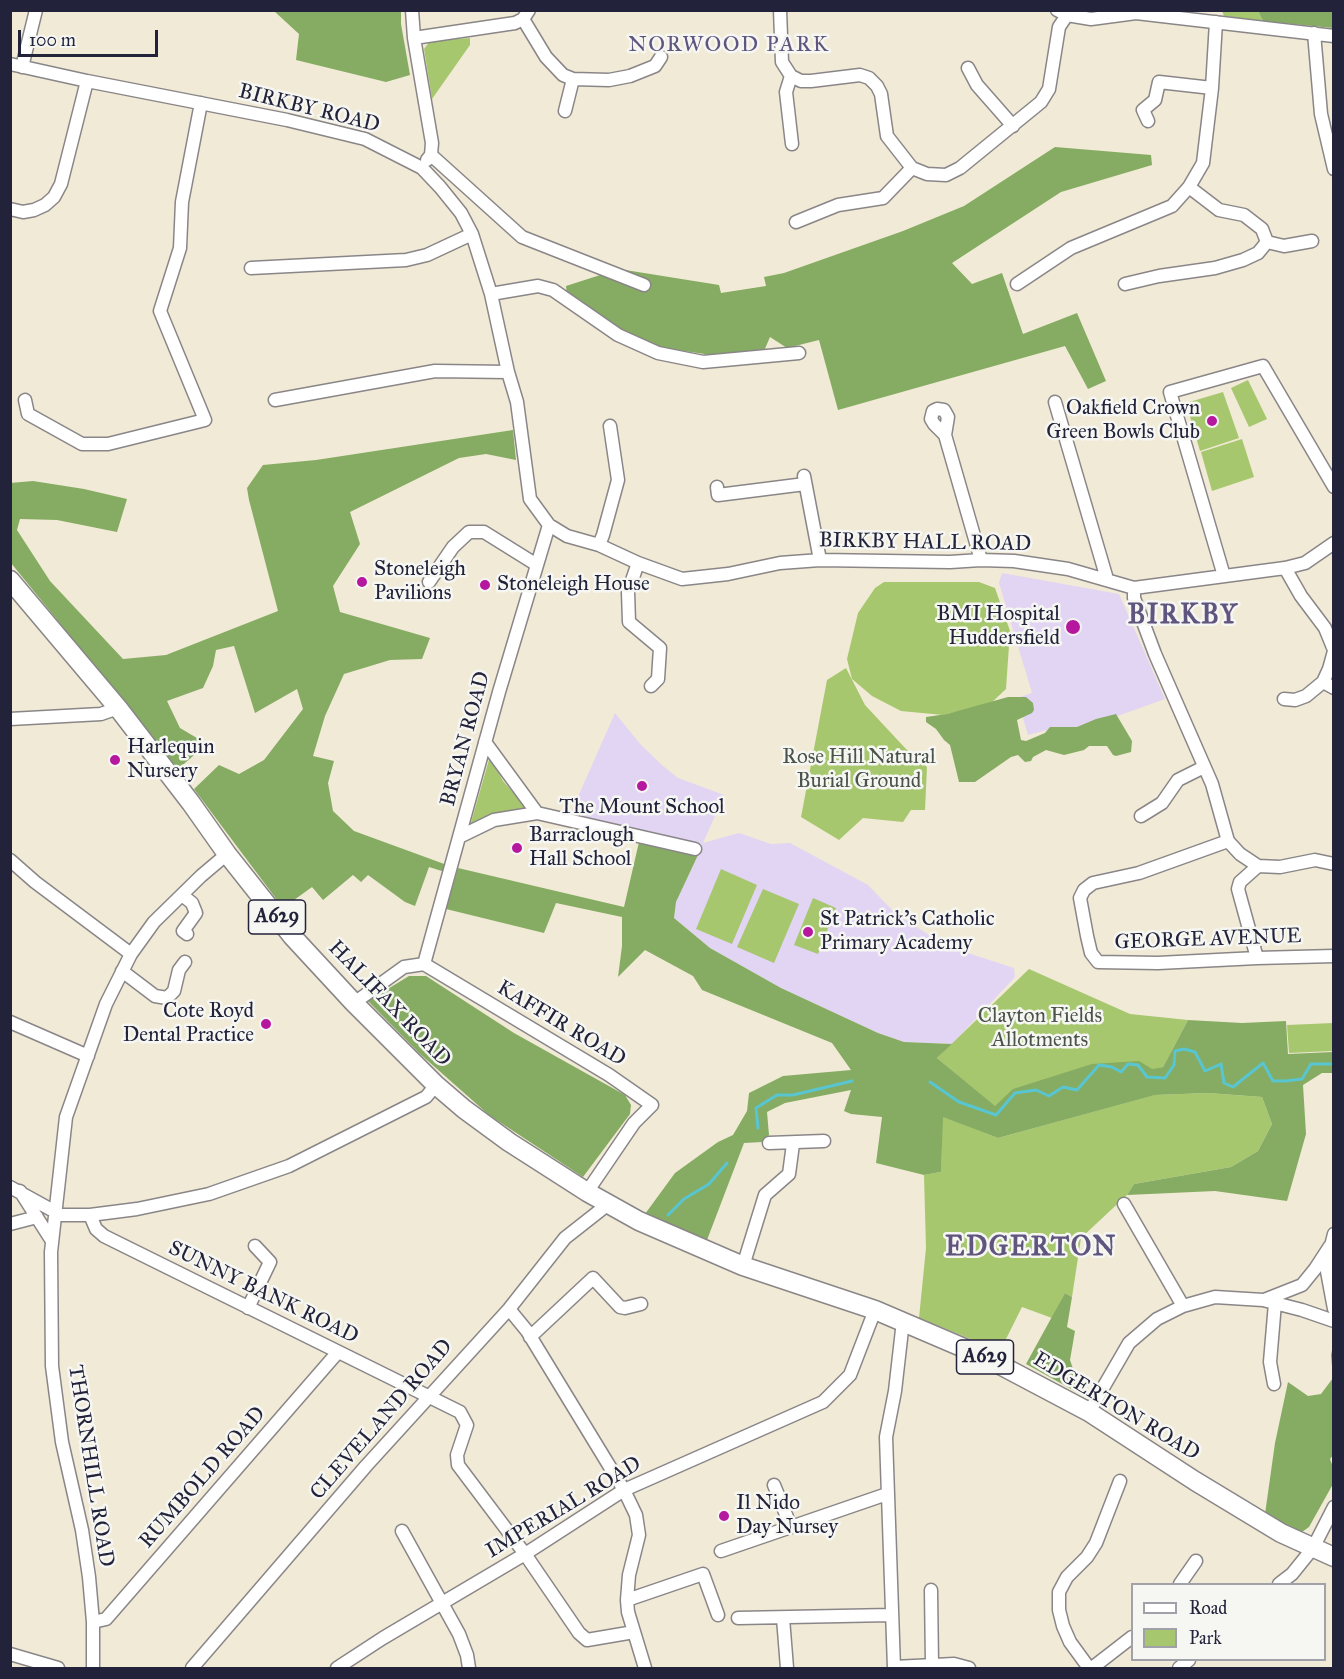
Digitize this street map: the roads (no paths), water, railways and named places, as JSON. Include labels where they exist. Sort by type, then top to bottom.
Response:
[{"type":"highway","name":"HALIFAX ROAD","points":[[10,580],[118,708],[227,854],[292,936],[354,1003],[436,1085],[509,1142],[587,1192],[639,1221],[689,1242]]},
{"type":"highway","name":"EDGERTON ROAD","points":[[689,1242],[743,1266],[875,1310],[985,1357],[1089,1412],[1204,1487],[1281,1533],[1313,1548]]},
{"type":"highway","name":"A629","points":[[1313,1548],[1334,1557]]},
{"type":"street","points":[[16,65],[36,10]]},
{"type":"street","points":[[412,10],[414,38],[431,132],[431,155],[422,168]]},
{"type":"street","points":[[780,10],[782,62],[791,76],[801,81],[861,75],[869,78],[881,94],[887,136],[912,168],[927,174],[946,175],[960,168],[1041,102],[1049,89],[1062,13],[1091,19],[1136,13],[1334,36]]},
{"type":"street","points":[[414,38],[515,23],[526,15],[546,57],[563,75],[573,79],[609,80],[630,76],[655,66],[661,57]]},
{"type":"street","points":[[1017,284],[1071,248],[1172,206],[1189,187],[1203,163],[1212,88],[1216,22]]},
{"type":"street","points":[[1314,33],[1321,114],[1333,168]]},
{"type":"street","name":"BIRKBY ROAD","points":[[16,65],[287,120],[364,140],[422,168],[441,187],[461,213],[472,234],[491,294],[517,402],[530,499]]},
{"type":"street","points":[[968,68],[977,85],[1013,126]]},
{"type":"street","points":[[791,76],[786,92],[792,144]]},
{"type":"street","points":[[565,111],[573,79]]},
{"type":"street","points":[[10,209],[23,212],[34,210],[45,205],[54,197],[61,184],[87,81]]},
{"type":"street","points":[[1148,121],[1143,110],[1155,100],[1159,82],[1212,88]]},
{"type":"street","points":[[201,103],[182,202],[180,248],[160,311],[205,420],[215,430]]},
{"type":"street","points":[[431,155],[522,237],[644,285]]},
{"type":"street","points":[[796,222],[838,205],[883,198],[912,168]]},
{"type":"street","points":[[1189,187],[1219,210],[1244,215],[1262,229],[1267,242]]},
{"type":"street","points":[[251,268],[406,260],[427,255],[472,234]]},
{"type":"street","points":[[1267,242],[1284,246],[1312,241]]},
{"type":"street","points":[[1125,284],[1159,276],[1215,268],[1243,260],[1258,253],[1267,242]]},
{"type":"street","points":[[491,294],[538,286],[553,290],[618,335],[658,353],[703,362],[799,353]]},
{"type":"street","points":[[1224,576],[1170,392],[1263,366],[1334,487]]},
{"type":"street","points":[[275,400],[435,371],[508,372]]},
{"type":"street","points":[[25,400],[28,414],[82,444],[108,444],[205,420]]},
{"type":"street","points":[[1055,402],[1107,579]]},
{"type":"street","points":[[598,545],[603,535],[618,480],[610,426]]},
{"type":"street","points":[[945,435],[981,560]]},
{"type":"street","points":[[718,495],[804,480],[820,560]]},
{"type":"street","name":"BIRKBY HALL ROAD","points":[[530,499],[549,525],[567,536],[598,545],[682,579],[728,574],[780,563],[820,560],[939,562],[981,560],[1014,561],[1057,567],[1134,588],[1285,568],[1305,563],[1334,543]]},
{"type":"street","name":"BRYAN ROAD","points":[[424,964],[485,742],[549,525]]},
{"type":"street","points":[[429,582],[453,547],[469,532],[484,532],[537,565]]},
{"type":"street","points":[[638,563],[628,592],[629,621],[660,648],[658,684]]},
{"type":"street","points":[[1284,699],[1295,700],[1328,685],[1334,650],[1325,628],[1301,596],[1285,568]]},
{"type":"street","points":[[1134,588],[1134,598],[1155,654],[1212,783],[1228,841],[1240,854],[1258,866],[1280,867],[1315,860],[1334,864]]},
{"type":"street","points":[[10,720],[101,714],[118,708]]},
{"type":"street","points":[[485,742],[537,813]]},
{"type":"street","points":[[1141,816],[1162,803],[1178,780],[1204,767]]},
{"type":"street","points":[[459,837],[494,820],[537,813],[695,849]]},
{"type":"street","name":"GEORGE AVENUE","points":[[1228,841],[1139,873],[1093,883],[1084,890],[1080,898],[1087,936],[1091,953],[1098,962],[1148,963],[1334,956]]},
{"type":"street","name":"THORNHILL ROAD","points":[[93,1668],[93,1622],[82,1530],[62,1442],[52,1366],[50,1299],[52,1241],[66,1117],[106,1004],[131,954],[153,922],[227,854]]},
{"type":"street","points":[[10,860],[35,882],[131,954]]},
{"type":"street","points":[[1257,958],[1238,889],[1240,882],[1258,866]]},
{"type":"street","points":[[182,895],[192,903],[196,914],[183,932],[186,934]]},
{"type":"street","points":[[122,971],[155,996],[167,998],[174,991],[179,970],[186,962]]},
{"type":"street","points":[[354,1003],[404,967],[424,964]]},
{"type":"street","name":"KAFFIR ROAD","points":[[424,964],[609,1075],[652,1104],[634,1123],[587,1192]]},
{"type":"street","points":[[10,1022],[88,1056]]},
{"type":"street","points":[[15,1189],[55,1212],[90,1215],[137,1209],[209,1194],[289,1166],[426,1096],[436,1085]]},
{"type":"street","points":[[769,1143],[793,1144],[824,1141]]},
{"type":"street","points":[[743,1266],[765,1195],[789,1174],[793,1144]]},
{"type":"street","points":[[15,1189],[57,1196]]},
{"type":"street","points":[[15,1189],[52,1241]]},
{"type":"street","name":"CLEVELAND ROAD","points":[[192,1668],[428,1395],[509,1309],[565,1238],[607,1204]]},
{"type":"street","points":[[1124,1204],[1183,1306]]},
{"type":"street","name":"SUNNY BANK ROAD","points":[[90,1215],[96,1229],[104,1236],[460,1412],[468,1425],[457,1455],[458,1465],[525,1554]]},
{"type":"street","points":[[10,1224],[37,1217]]},
{"type":"street","points":[[1269,1301],[1302,1285],[1315,1269],[1332,1240]]},
{"type":"street","points":[[1332,1240],[1326,1266],[1334,1309]]},
{"type":"street","points":[[248,1308],[270,1262],[255,1246]]},
{"type":"street","points":[[530,1336],[593,1278],[620,1307],[626,1308],[641,1304]]},
{"type":"street","points":[[1089,1412],[1128,1343],[1157,1319],[1183,1306],[1215,1297],[1269,1301],[1334,1321]]},
{"type":"street","points":[[1269,1301],[1270,1362],[1274,1384]]},
{"type":"street","points":[[509,1309],[530,1336],[624,1490],[636,1515],[639,1535],[629,1575],[627,1600],[645,1668]]},
{"type":"street","name":"IMPERIAL ROAD","points":[[337,1668],[383,1638],[525,1554],[624,1490],[823,1402],[850,1375],[875,1310]]},
{"type":"street","points":[[903,1321],[895,1391],[886,1437],[894,1668],[954,1664],[969,1668]]},
{"type":"street","name":"RUMBOLD ROAD","points":[[93,1622],[106,1619],[338,1352]]},
{"type":"street","points":[[1120,1481],[1096,1543],[1087,1557],[1067,1577],[1059,1592],[1059,1610],[1070,1642],[1090,1668],[1131,1639]]},
{"type":"street","points":[[774,1485],[791,1527]]},
{"type":"street","points":[[722,1551],[887,1494]]},
{"type":"street","points":[[1280,1583],[1292,1574],[1313,1548],[1334,1507]]},
{"type":"street","points":[[402,1531],[459,1634],[469,1668]]},
{"type":"street","points":[[525,1554],[587,1640],[634,1632]]},
{"type":"street","points":[[1181,1583],[1196,1561]]},
{"type":"street","points":[[627,1600],[703,1574],[718,1615]]},
{"type":"street","points":[[931,1590],[933,1665]]},
{"type":"street","points":[[738,1618],[891,1615]]},
{"type":"street","points":[[783,1618],[786,1668]]},
{"type":"street","points":[[10,1654],[58,1668]]},
{"type":"waterway","points":[[930,1082],[959,1102],[996,1115],[1015,1093],[1036,1090],[1049,1096],[1063,1087],[1077,1090],[1099,1065],[1112,1067],[1121,1072],[1128,1064],[1138,1065],[1147,1077],[1165,1078],[1174,1065],[1175,1051],[1184,1049],[1195,1052],[1205,1071],[1221,1064],[1224,1083],[1233,1087],[1263,1063],[1273,1081],[1302,1079],[1311,1064],[1334,1064]]},
{"type":"waterway","points":[[758,1128],[756,1108],[777,1095],[793,1095],[852,1081]]},
{"type":"waterway","points":[[668,1215],[684,1199],[709,1184],[727,1163]]},
{"type":"place","name":"Oakfield Crown Green Bowls Club","points":[[1212,421]]},
{"type":"place","name":"Stoneleigh Pavilions","points":[[362,582]]},
{"type":"place","name":"Stoneleigh House","points":[[485,585]]},
{"type":"place","name":"BMI Hospital Huddersfield","points":[[1073,627]]},
{"type":"place","name":"Harlequin Nursery","points":[[115,760]]},
{"type":"place","name":"The Mount School","points":[[642,786]]},
{"type":"place","name":"Barraclough Hall School","points":[[517,848]]},
{"type":"place","name":"St Patrick's Catholic Primary Academy","points":[[808,932]]},
{"type":"place","name":"Cote Royd Dental Practice","points":[[266,1024]]},
{"type":"place","name":"Il Nido Day Nursey","points":[[724,1516]]},
{"type":"district","name":"NORWOOD PARK","points":[[729,46]]},
{"type":"district","name":"BIRKBY","points":[[1183,616]]},
{"type":"district","name":"EDGERTON","points":[[1031,1248]]},
{"type":"park label","name":"Rose Hill Natural Burial Ground","points":[[859,770]]},
{"type":"park label","name":"Clayton Fields Allotments","points":[[1040,1029]]}]
